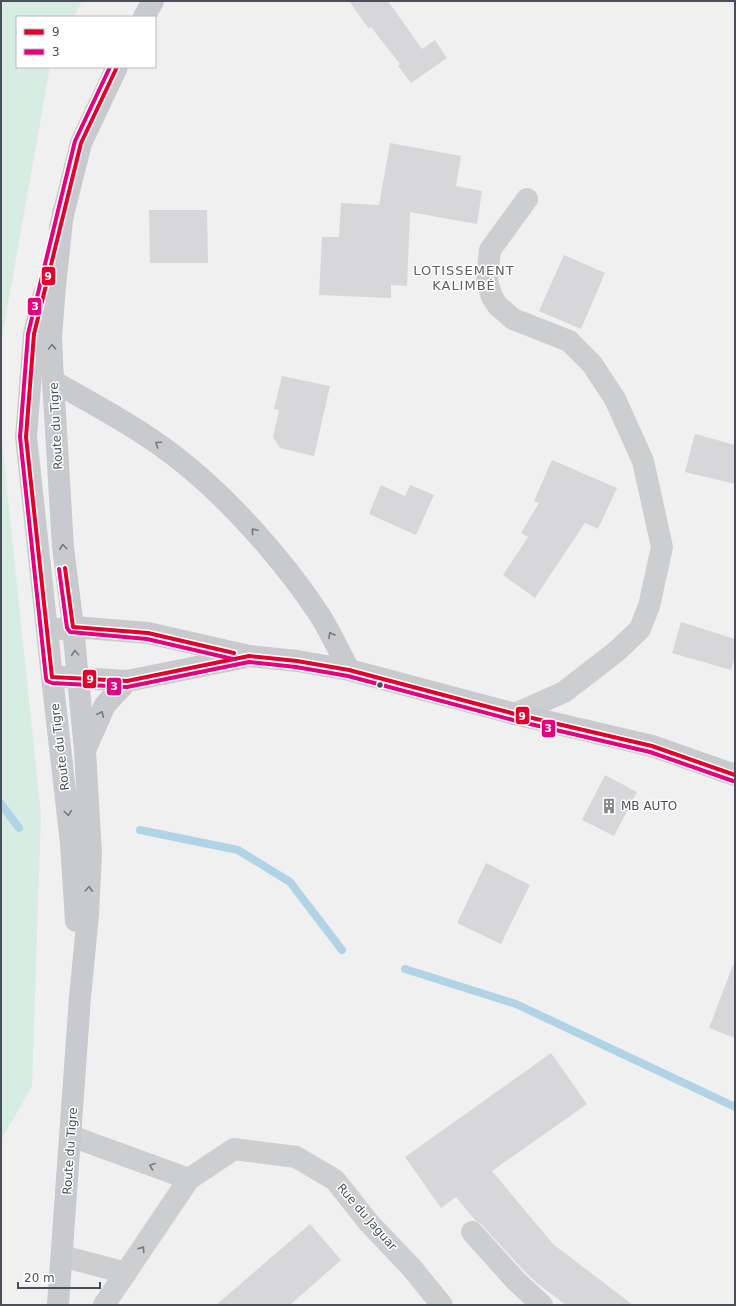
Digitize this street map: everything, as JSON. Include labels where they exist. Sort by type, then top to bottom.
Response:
[{"type":"main road","points":[[145,16],[153,1]]},
{"type":"main road","name":"Route du Tigre","points":[[80,997],[71,843],[26,437],[34,334],[63,212],[81,143],[117,68]]},
{"type":"main road","name":"Route du Tigre","points":[[58,1305],[80,997],[88,915],[91,854],[84,750],[73,627],[63,547],[51,336],[63,212]]},
{"type":"main road","points":[[53,381],[143,434],[172,454],[225,501],[251,527],[298,584],[320,615],[349,670]]},
{"type":"main road","points":[[47,631],[73,627],[148,633],[249,656],[297,661],[349,670],[515,714],[652,746],[735,775]]},
{"type":"main road","points":[[52,677],[127,681],[249,656]]},
{"type":"main road","points":[[84,750],[105,705],[127,681]]},
{"type":"street","points":[[515,714],[564,692],[618,651],[640,629],[649,606],[662,546],[643,461],[615,399],[592,364],[569,341],[513,319],[498,306],[492,297],[487,281],[490,250],[526,199]]},
{"type":"street","points":[[71,1136],[189,1179]]},
{"type":"street","name":"Rue du Jaguar","points":[[104,1305],[189,1179],[234,1149],[296,1157],[335,1180],[369,1223],[411,1267],[442,1305]]},
{"type":"street","points":[[472,1232],[516,1281],[542,1305]]},
{"type":"street","points":[[62,1256],[126,1273]]},
{"type":"green space","points":[[1,1],[82,1],[74,16],[16,16],[16,68],[50,68],[1,343]]},
{"type":"green space","points":[[1,433],[41,814],[32,1086],[1,1140]]},
{"type":"building","points":[[349,1],[388,1],[422,49],[435,40],[447,58],[411,83],[398,66],[400,64],[371,27],[369,29]]},
{"type":"building","points":[[390,143],[461,156],[456,186],[482,191],[477,224],[410,212],[407,286],[391,285],[391,298],[319,295],[322,237],[339,237],[341,203],[379,205]]},
{"type":"building","points":[[149,210],[207,210],[208,263],[150,263]]},
{"type":"building","points":[[564,255],[605,273],[581,329],[539,311]]},
{"type":"building","points":[[282,376],[330,386],[314,456],[280,448],[273,437],[279,410],[274,409]]},
{"type":"building","points":[[695,434],[735,445],[735,484],[685,472]]},
{"type":"building","points":[[552,460],[617,488],[598,529],[585,523],[535,598],[503,575],[528,537],[521,533],[539,503],[534,501]]},
{"type":"building","points":[[381,485],[405,496],[410,485],[434,495],[416,535],[369,514]]},
{"type":"building","points":[[681,622],[735,639],[735,656],[731,670],[672,653]]},
{"type":"building","name":"MB AUTO","points":[[605,775],[637,792],[614,836],[582,820]]},
{"type":"building","points":[[486,863],[530,885],[501,944],[457,923]]},
{"type":"building","points":[[733,965],[735,965],[735,1038],[709,1028]]},
{"type":"building","points":[[551,1053],[587,1104],[492,1171],[553,1244],[633,1305],[566,1305],[525,1272],[481,1224],[475,1220],[456,1197],[441,1208],[405,1157]]},
{"type":"building","points":[[310,1224],[341,1260],[290,1305],[216,1305]]},
{"type":"waterway","points":[[1,804],[19,828]]},
{"type":"waterway","points":[[140,830],[238,850],[290,882],[342,950]]},
{"type":"waterway","points":[[405,969],[516,1004],[735,1107]]},
{"type":"transit line","name":"3","points":[[110,68],[75,141],[28,334],[20,437],[47,681],[52,683],[127,687],[249,662],[296,667],[348,676],[513,720],[650,752],[733,781]]},
{"type":"transit line","name":"9","points":[[117,68],[81,143],[34,334],[26,437],[52,677],[127,681],[249,656],[297,661],[349,670],[515,714],[652,746],[735,775]]},
{"type":"transit line","name":"9","points":[[65,568],[73,627],[148,633],[234,653]]},
{"type":"transit line","name":"3","points":[[59,569],[67,628],[70,632],[147,639],[233,659]]},
{"type":"place","name":"MB AUTO","points":[[609,806]]},
{"type":"district","name":"LOTISSEMENT KALIMBÉ","points":[[464,278]]}]
